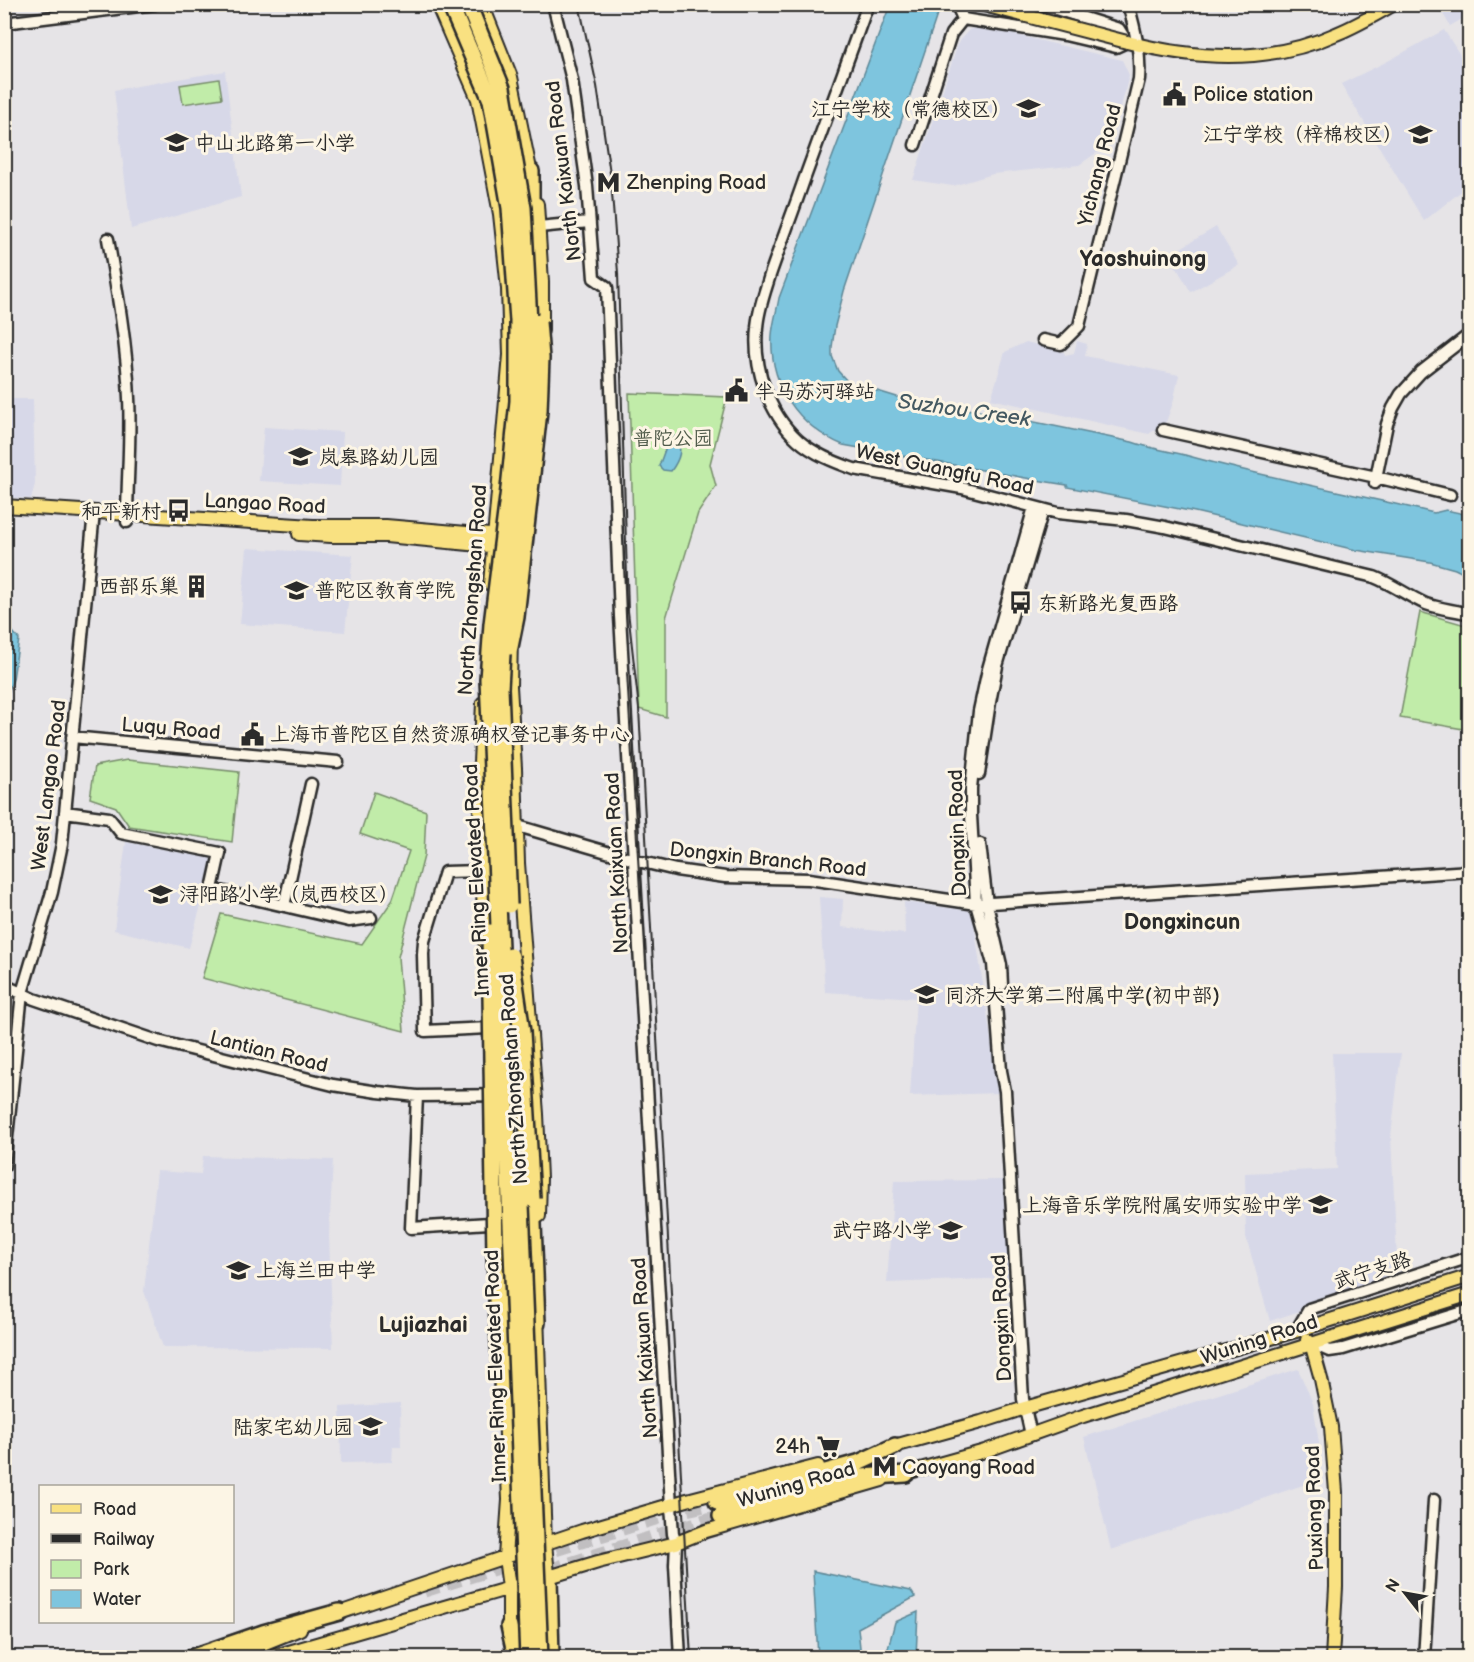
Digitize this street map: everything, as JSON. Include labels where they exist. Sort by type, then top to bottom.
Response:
[{"type":"highway","name":"Inner Ring Elevated Road","points":[[450,4],[491,100],[510,208],[518,321],[518,401],[492,624],[488,679],[528,1658]]},
{"type":"highway","name":"Inner Ring Elevated Road","points":[[468,4],[502,88],[522,208],[529,322],[529,398],[504,619],[500,688],[511,956],[550,1656]]},
{"type":"highway","points":[[500,688],[516,617],[539,411],[541,358],[531,171]]},
{"type":"highway","points":[[495,842],[490,924],[495,1256],[504,1401]]},
{"type":"highway","points":[[511,956],[522,1032],[537,1323]]},
{"type":"highway","points":[[895,1446],[858,1463],[719,1509],[862,1477],[906,1474]]},
{"type":"highway","points":[[549,1578],[550,1656]]},
{"type":"highway","points":[[190,1658],[263,1633],[339,1612]]},
{"type":"highway","points":[[509,1626],[516,1658]]},
{"type":"main road","name":"North Zhongshan Road","points":[[437,4],[478,99],[500,214],[508,289],[510,355],[493,541],[478,782],[501,1246],[504,1401],[509,1500],[505,1557],[509,1588],[509,1658]]},
{"type":"main road","points":[[482,4],[511,77],[531,171]]},
{"type":"main road","points":[[980,4],[1132,43],[1169,51],[1218,57],[1257,55],[1318,42],[1394,4]]},
{"type":"main road","name":"North Zhongshan Road","points":[[535,229],[542,282],[542,336],[532,457],[510,657],[516,826],[540,1178],[537,1323],[545,1543],[549,1578]]},
{"type":"main road","name":"Langao Road","points":[[4,506],[94,516]]},
{"type":"main road","name":"Langao Road","points":[[4,513],[313,526],[386,526],[523,544]]},
{"type":"main road","name":"Wuning Road","points":[[220,1658],[265,1643],[339,1612],[545,1543],[671,1506],[981,1422],[1296,1331],[1470,1276]]},
{"type":"main road","name":"Wuning Road","points":[[268,1658],[598,1562],[676,1543],[706,1531],[985,1451],[1083,1416],[1470,1294]]},
{"type":"main road","points":[[1296,1331],[1311,1343]]},
{"type":"main road","name":"Puxiong Road","points":[[1311,1343],[1321,1378],[1330,1426],[1336,1492],[1336,1587],[1332,1658]]},
{"type":"street","points":[[4,23],[155,4]]},
{"type":"street","name":"North Kaixuan Road","points":[[553,4],[572,80],[586,186],[594,278],[607,287],[619,594],[671,1506],[676,1543],[680,1658]]},
{"type":"street","name":"West Guangfu Road","points":[[868,4],[778,253],[762,302],[757,327],[756,349],[767,393],[774,410],[798,440],[816,453],[854,470],[962,488],[1058,513],[1126,520],[1165,527],[1374,577],[1428,604],[1470,614]]},
{"type":"street","points":[[961,4],[959,10],[963,19]]},
{"type":"street","points":[[963,19],[1065,35],[1116,47],[1132,43],[1119,29],[1040,4]]},
{"type":"street","name":"Yichang Road","points":[[1043,340],[1062,344],[1079,326],[1139,79],[1140,62],[1132,43],[1134,24],[1128,4]]},
{"type":"street","points":[[915,145],[951,34],[963,19]]},
{"type":"street","points":[[535,229],[589,222]]},
{"type":"street","points":[[108,239],[129,390],[127,518]]},
{"type":"street","points":[[1376,480],[1387,424],[1401,394],[1421,372],[1470,334]]},
{"type":"street","points":[[1163,430],[1450,495]]},
{"type":"street","name":"Dongxin Road","points":[[1031,1435],[1025,1408],[1005,1091],[1009,1078],[1001,965],[982,904],[978,819],[979,767],[997,666],[1038,508]]},
{"type":"street","name":"West Langao Road","points":[[4,1166],[22,993],[57,873],[62,844],[94,516]]},
{"type":"street","name":"Luqu Road","points":[[72,736],[338,762]]},
{"type":"street","points":[[284,906],[311,784]]},
{"type":"street","points":[[65,813],[110,818],[121,833],[220,853],[212,889],[349,921],[371,918]]},
{"type":"street","name":"Dongxin Branch Road","points":[[479,815],[634,860],[705,875],[753,879],[809,879],[982,904],[1470,871]]},
{"type":"street","points":[[481,871],[445,872],[427,928],[423,954],[425,1031],[489,1028]]},
{"type":"street","name":"Lantian Road","points":[[4,985],[34,999],[158,1041],[333,1085],[417,1096],[535,1094]]},
{"type":"street","points":[[417,1096],[407,1228],[489,1223]]},
{"type":"street","name":"武宁支路","points":[[1296,1331],[1309,1309],[1470,1257]]},
{"type":"street","points":[[1311,1343],[1329,1351],[1343,1349],[1470,1310]]},
{"type":"street","points":[[1424,1658],[1434,1500]]},
{"type":"shaded area","points":[[1438,5],[1469,5],[1469,15],[1450,26]]},
{"type":"shaded area","name":"江宁学校（常德校区）","points":[[983,27],[1122,60],[1129,75],[1112,142],[1079,165],[993,174],[953,186],[913,180],[959,41],[970,29]]},
{"type":"shaded area","name":"江宁学校（梓棉校区）","points":[[1444,30],[1469,69],[1469,185],[1424,221],[1341,84]]},
{"type":"shaded area","name":"中山北路第一小学","points":[[225,71],[241,197],[131,229],[114,90]]},
{"type":"shaded area","points":[[1216,227],[1239,265],[1191,292],[1169,255]]},
{"type":"shaded area","points":[[1077,341],[1087,344],[1085,356],[1179,375],[1166,422],[1149,434],[991,399],[1005,352],[1026,342],[1064,352],[1065,355],[1074,353]]},
{"type":"shaded area","points":[[5,399],[33,399],[35,484],[31,499],[5,497]]},
{"type":"shaded area","name":"岚皋路幼儿园","points":[[264,427],[343,432],[340,486],[259,481]]},
{"type":"shaded area","name":"普陀区教育学院","points":[[247,548],[353,555],[345,632],[240,624]]},
{"type":"shaded area","name":"浔阳路小学（岚西校区）","points":[[126,842],[214,859],[189,948],[114,930]]},
{"type":"shaded area","name":"同济大学第二附属中学(初中部)","points":[[819,897],[843,899],[842,927],[905,934],[904,902],[972,911],[999,1093],[910,1096],[916,998],[825,992]]},
{"type":"shaded area","name":"上海音乐学院附属安师实验中学","points":[[1332,1053],[1401,1053],[1391,1136],[1398,1278],[1270,1321],[1246,1237],[1245,1173],[1337,1169]]},
{"type":"shaded area","name":"上海兰田中学","points":[[203,1156],[333,1160],[329,1235],[333,1348],[163,1347],[144,1291],[157,1171],[201,1174]]},
{"type":"shaded area","name":"武宁路小学","points":[[1005,1180],[1011,1278],[887,1283],[894,1181]]},
{"type":"shaded area","points":[[1298,1369],[1313,1403],[1321,1479],[1111,1550],[1084,1437]]},
{"type":"shaded area","name":"陆家宅幼儿园","points":[[400,1403],[401,1446],[393,1447],[392,1462],[341,1463],[340,1407]]},
{"type":"green space","points":[[219,79],[222,98],[183,104],[180,85]]},
{"type":"green space","name":"普陀公园","points":[[629,393],[727,397],[710,464],[716,486],[698,513],[666,618],[666,717],[639,709]]},
{"type":"green space","points":[[1420,612],[1469,626],[1469,730],[1400,718]]},
{"type":"green space","points":[[127,760],[239,772],[232,842],[129,826],[116,807],[90,798],[95,766]]},
{"type":"green space","points":[[374,792],[426,811],[424,856],[398,957],[404,1031],[202,978],[221,914],[362,944],[392,901],[409,851],[360,834]]},
{"type":"water","name":"Suzhou Creek","points":[[890,5],[943,5],[936,18],[844,291],[835,326],[832,356],[838,371],[848,382],[897,397],[1001,415],[1132,442],[1247,471],[1434,513],[1446,510],[1469,515],[1469,576],[1455,569],[1430,562],[1356,550],[1195,512],[1067,487],[1067,485],[843,445],[812,427],[800,415],[781,387],[772,353],[772,335],[779,298]]},
{"type":"water","points":[[675,436],[680,450],[678,459],[671,471],[663,470],[659,466],[667,444]]},
{"type":"water","points":[[5,623],[19,639],[13,679],[5,701],[8,649]]},
{"type":"water","points":[[813,1571],[911,1591],[915,1597],[858,1628],[861,1657],[818,1657]]},
{"type":"water","points":[[918,1612],[916,1657],[864,1657],[887,1652],[895,1622]]},
{"type":"tunnel","points":[[424,1590],[674,1512],[717,1502]]},
{"type":"tunnel","points":[[549,1571],[721,1516]]},
{"type":"railway","points":[[579,4],[597,86],[611,180],[618,273],[628,611],[639,709],[691,1658]]},
{"type":"railway","points":[[627,673],[642,924]]},
{"type":"place","name":"Police station","points":[[1175,94]]},
{"type":"place","name":"江宁学校（常德校区）","points":[[1029,109]]},
{"type":"place","name":"江宁学校（梓棉校区）","points":[[1421,134]]},
{"type":"place","name":"中山北路第一小学","points":[[177,143]]},
{"type":"place","name":"Zhenping Road","points":[[609,182]]},
{"type":"place","name":"半马苏河驿站","points":[[737,391]]},
{"type":"place","name":"岚皋路幼儿园","points":[[301,457]]},
{"type":"place","name":"和平新村","points":[[179,511]]},
{"type":"place","name":"西部乐巢","points":[[197,586]]},
{"type":"place","name":"普陀区教育学院","points":[[297,590]]},
{"type":"place","name":"东新路光复西路","points":[[1020,603]]},
{"type":"place","name":"上海市普陀区自然资源确权登记事务中心","points":[[252,734]]},
{"type":"place","name":"浔阳路小学（岚西校区）","points":[[161,894]]},
{"type":"place","name":"同济大学第二附属中学(初中部)","points":[[927,995]]},
{"type":"place","name":"上海音乐学院附属安师实验中学","points":[[1320,1205]]},
{"type":"place","name":"武宁路小学","points":[[950,1230]]},
{"type":"place","name":"上海兰田中学","points":[[238,1270]]},
{"type":"place","name":"陆家宅幼儿园","points":[[371,1427]]},
{"type":"place","name":"24h","points":[[828,1446]]},
{"type":"place","name":"Caoyang Road","points":[[884,1467]]},
{"type":"district","name":"Yaoshuinong","points":[[1143,258]]},
{"type":"district","name":"Dongxincun","points":[[1182,921]]},
{"type":"district","name":"Lujiazhai","points":[[423,1324]]}]
